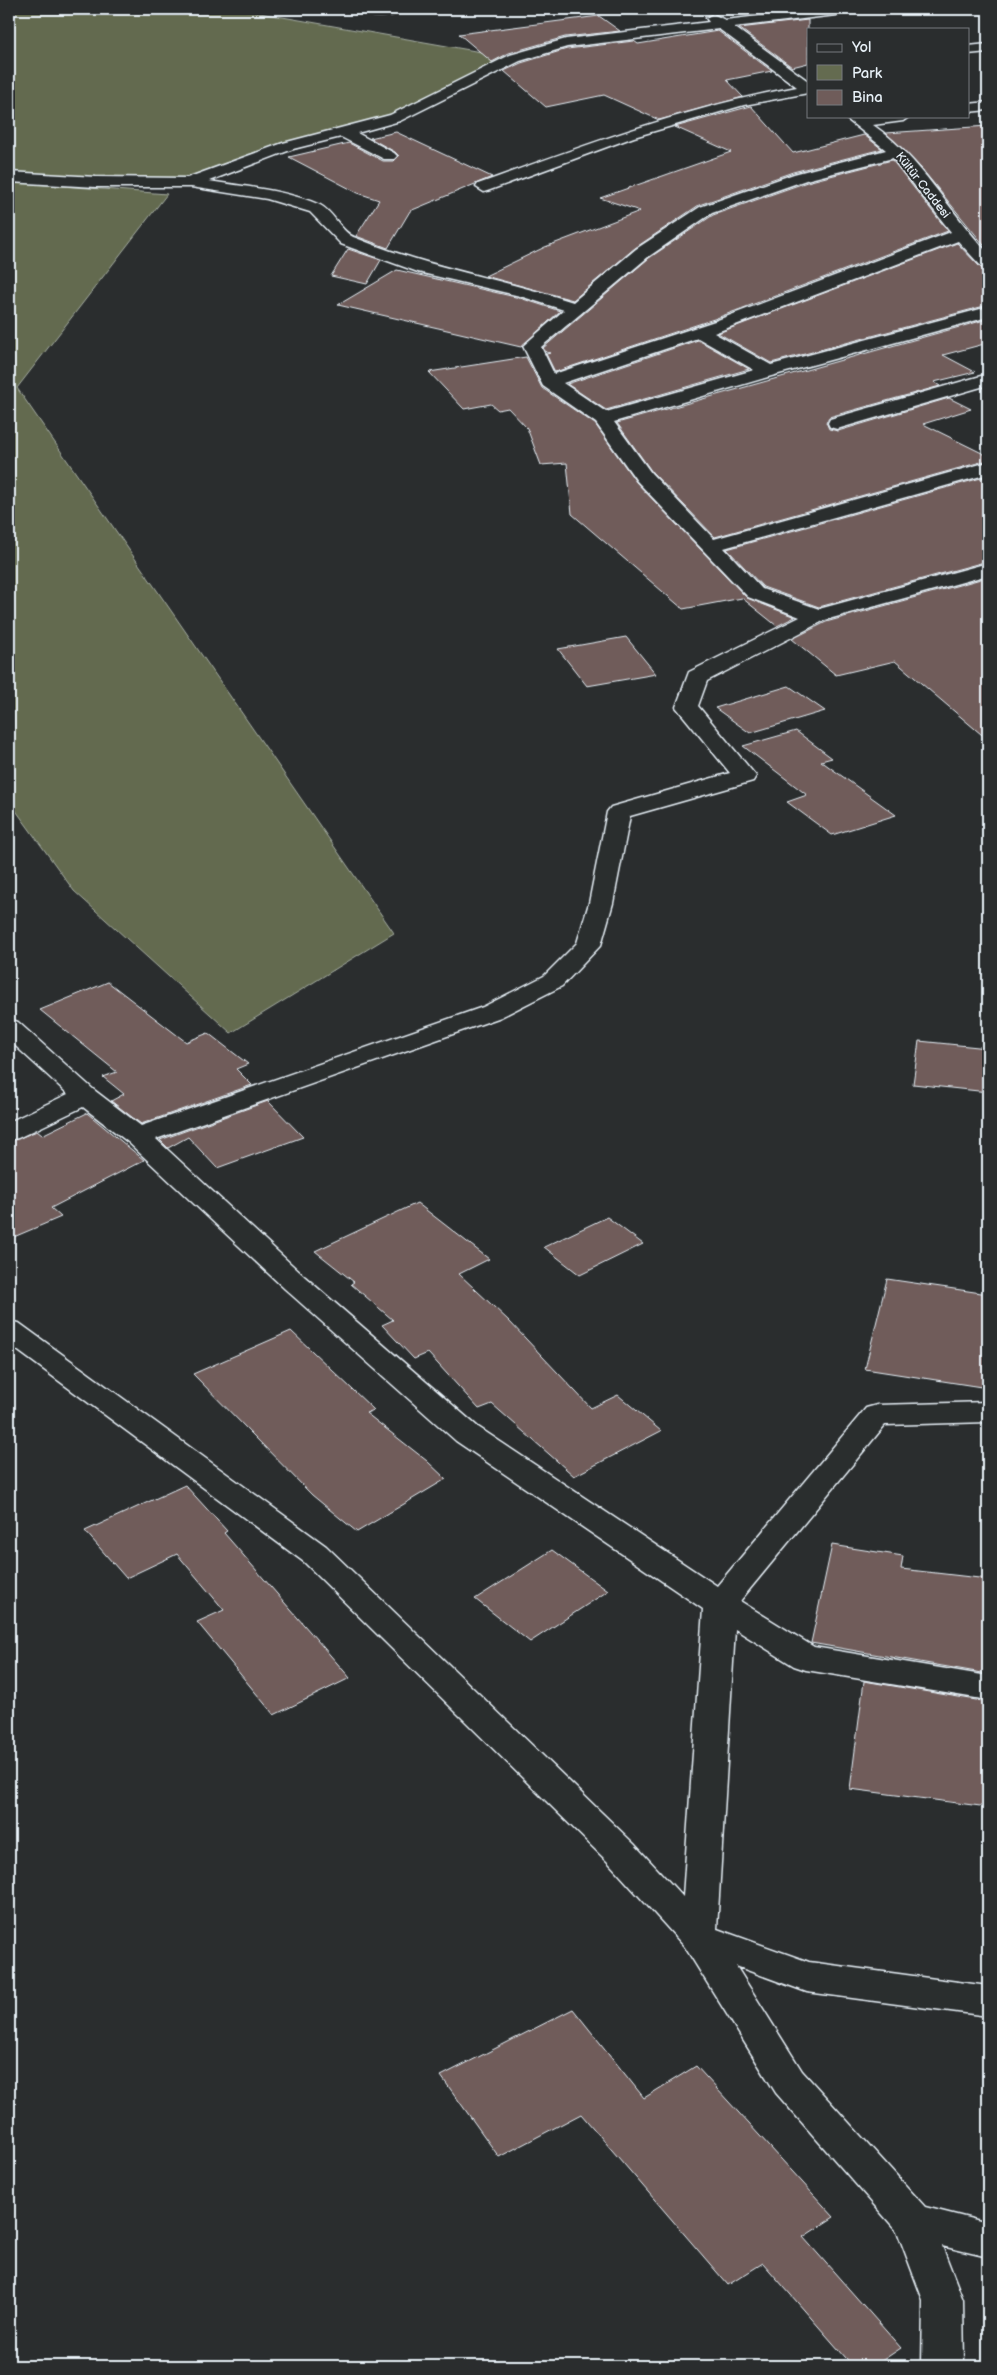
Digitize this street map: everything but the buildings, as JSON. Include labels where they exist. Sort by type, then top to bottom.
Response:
[{"type":"street","points":[[371,12],[399,9]]},
{"type":"street","points":[[699,9],[807,88]]},
{"type":"street","points":[[189,183],[288,146],[395,118],[515,58],[566,43],[853,9]]},
{"type":"street","points":[[970,50],[988,48]]},
{"type":"street","points":[[781,70],[807,67]]},
{"type":"street","points":[[484,187],[629,134],[742,101],[807,89]]},
{"type":"street","points":[[970,108],[988,106]]},
{"type":"street","points":[[854,119],[870,118]]},
{"type":"street","name":"Kültür Caddesi","points":[[854,119],[882,138],[897,152],[961,234],[988,263]]},
{"type":"street","points":[[344,132],[389,156]]},
{"type":"street","points":[[818,616],[755,593],[644,477],[603,419],[549,382],[532,346],[642,253],[706,210],[800,177],[897,152]]},
{"type":"street","points":[[9,177],[96,182],[189,183],[269,195],[316,209],[347,241],[424,268],[525,292],[577,308]]},
{"type":"street","points":[[549,382],[698,331],[721,325],[961,234]]},
{"type":"street","points":[[603,419],[769,370],[988,312]]},
{"type":"street","points":[[698,331],[769,370]]},
{"type":"street","points":[[837,423],[988,379]]},
{"type":"street","points":[[710,546],[988,468]]},
{"type":"street","points":[[138,1136],[492,1012],[553,981],[589,945],[601,903],[619,812],[745,776],[687,707],[697,677],[818,616],[988,569]]},
{"type":"street","points":[[9,1027],[85,1096],[138,1136],[295,1284],[467,1434],[720,1604],[806,1658],[988,1688]]},
{"type":"street","points":[[9,1132],[85,1096]]},
{"type":"street","points":[[9,1330],[315,1554],[622,1854],[698,1936],[790,2082],[913,2221],[943,2300],[943,2366]]},
{"type":"street","points":[[698,1936],[720,1604],[877,1415],[988,1412]]},
{"type":"street","points":[[698,1936],[807,1977],[988,2001]]},
{"type":"street","points":[[913,2221],[988,2240]]},
{"type":"green space","points":[[9,9],[237,9],[515,58],[395,118],[189,183],[9,172]]},
{"type":"green space","points":[[9,182],[167,194],[17,388],[394,933],[231,1033],[74,891],[9,801]]}]
